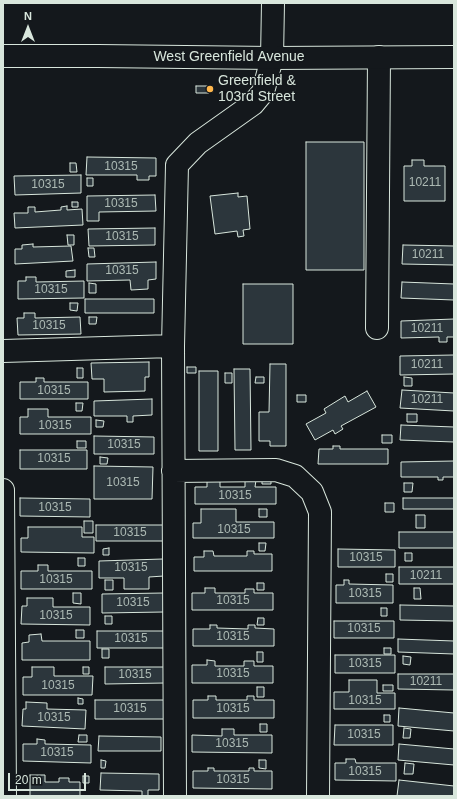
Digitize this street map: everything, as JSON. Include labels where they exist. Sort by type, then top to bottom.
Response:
[{"type":"street","points":[[175,796],[173,346],[177,165],[198,143],[253,104],[263,92],[272,58],[273,3]]},
{"type":"street","name":"West Greenfield Avenue","points":[[3,56],[272,58],[454,57]]},
{"type":"street","points":[[377,328],[378,57]]},
{"type":"street","points":[[3,350],[173,346]]},
{"type":"street","points":[[173,471],[276,470],[295,476],[312,492],[320,512],[318,796]]},
{"type":"street","points":[[3,490],[5,796]]},
{"type":"building","points":[[196,86],[209,86],[209,93],[196,93]]},
{"type":"building","points":[[306,142],[364,142],[364,270],[306,270]]},
{"type":"building","points":[[87,157],[156,158],[156,176],[149,176],[149,180],[137,180],[137,175],[86,175]]},
{"type":"building","points":[[412,160],[424,160],[424,166],[445,166],[445,201],[404,201],[404,166],[412,166]]},
{"type":"building","points":[[70,163],[76,163],[77,172],[70,172]]},
{"type":"building","points":[[81,175],[81,193],[15,195],[14,176]]},
{"type":"building","points":[[87,178],[93,178],[93,186],[87,186]]},
{"type":"building","points":[[238,193],[238,197],[247,196],[250,229],[243,230],[244,236],[238,237],[237,231],[215,234],[210,196]]},
{"type":"building","points":[[155,195],[156,211],[99,212],[99,221],[87,221],[87,196]]},
{"type":"building","points":[[72,202],[78,202],[78,207],[72,207]]},
{"type":"building","points":[[67,206],[67,210],[82,209],[83,225],[15,228],[14,213],[28,213],[28,207],[35,207],[35,212],[61,210],[61,207]]},
{"type":"building","points":[[155,228],[155,245],[89,246],[88,229]]},
{"type":"building","points":[[67,235],[74,235],[74,245],[68,245]]},
{"type":"building","points":[[33,244],[33,247],[71,246],[73,261],[15,264],[15,249],[22,249],[22,245]]},
{"type":"building","points":[[403,245],[454,246],[454,265],[402,264]]},
{"type":"building","points":[[88,248],[94,248],[95,257],[89,257]]},
{"type":"building","points":[[156,262],[156,279],[148,280],[148,289],[131,290],[130,280],[87,281],[87,264]]},
{"type":"building","points":[[75,270],[75,277],[66,277],[66,271]]},
{"type":"building","points":[[26,277],[36,277],[36,282],[84,281],[84,298],[18,299],[18,281],[26,281]]},
{"type":"building","points":[[402,282],[454,284],[454,300],[401,298]]},
{"type":"building","points":[[89,283],[96,284],[96,293],[89,293]]},
{"type":"building","points":[[243,284],[293,284],[293,344],[243,344]]},
{"type":"building","points":[[85,299],[154,299],[154,313],[85,313]]},
{"type":"building","points":[[70,303],[78,303],[77,311],[70,310]]},
{"type":"building","points":[[24,313],[35,313],[35,318],[80,317],[81,334],[18,335],[17,318],[24,318]]},
{"type":"building","points":[[89,317],[97,317],[96,324],[89,324]]},
{"type":"building","points":[[454,319],[454,337],[447,337],[447,342],[439,342],[439,337],[401,338],[401,321]]},
{"type":"building","points":[[454,355],[454,374],[400,375],[400,356]]},
{"type":"building","points":[[149,362],[149,377],[145,377],[145,391],[104,392],[104,379],[92,379],[91,363]]},
{"type":"building","points":[[270,364],[286,364],[286,446],[270,446],[270,441],[259,441],[259,412],[269,412]]},
{"type":"building","points":[[187,367],[196,367],[196,373],[187,373]]},
{"type":"building","points":[[77,368],[83,368],[83,378],[77,378]]},
{"type":"building","points":[[234,369],[250,369],[251,450],[235,450]]},
{"type":"building","points":[[199,371],[218,371],[218,451],[199,451]]},
{"type":"building","points":[[225,373],[232,373],[232,383],[225,383]]},
{"type":"building","points":[[256,377],[264,377],[264,383],[255,383]]},
{"type":"building","points":[[404,377],[412,378],[412,386],[404,386]]},
{"type":"building","points":[[36,378],[44,378],[44,382],[88,382],[88,399],[20,399],[20,382],[36,382]]},
{"type":"building","points":[[402,390],[454,393],[454,411],[400,408]]},
{"type":"building","points":[[367,391],[376,407],[341,426],[343,429],[335,434],[333,430],[315,440],[306,424],[326,413],[324,409],[345,396],[348,402]]},
{"type":"building","points":[[297,395],[306,395],[306,402],[297,402]]},
{"type":"building","points":[[152,399],[152,415],[133,416],[133,422],[127,422],[127,416],[94,416],[94,401]]},
{"type":"building","points":[[76,403],[83,403],[82,411],[76,411]]},
{"type":"building","points":[[28,409],[48,409],[48,417],[91,417],[91,434],[20,434],[20,417],[28,417]]},
{"type":"building","points":[[407,414],[417,414],[417,422],[407,422]]},
{"type":"building","points":[[96,420],[104,421],[103,427],[96,427]]},
{"type":"building","points":[[401,425],[454,427],[454,442],[400,440]]},
{"type":"building","points":[[382,435],[392,435],[392,443],[382,443]]},
{"type":"building","points":[[94,436],[154,437],[154,454],[94,454]]},
{"type":"building","points":[[77,441],[86,441],[86,448],[77,448]]},
{"type":"building","points":[[333,446],[340,446],[340,449],[388,449],[388,464],[318,464],[319,449],[333,449]]},
{"type":"building","points":[[20,450],[87,450],[87,469],[20,469]]},
{"type":"building","points":[[100,457],[108,458],[107,464],[100,464]]},
{"type":"building","points":[[454,461],[454,477],[443,477],[443,480],[438,480],[438,477],[401,477],[401,462]]},
{"type":"building","points":[[94,466],[153,467],[152,499],[94,499]]},
{"type":"building","points":[[262,477],[271,477],[271,484],[262,484]]},
{"type":"building","points":[[207,480],[220,480],[220,487],[245,487],[245,480],[256,480],[255,487],[276,487],[276,504],[195,504],[195,487],[207,487]]},
{"type":"building","points":[[404,483],[413,483],[412,492],[404,492]]},
{"type":"building","points":[[20,498],[90,499],[90,517],[20,516]]},
{"type":"building","points":[[403,498],[454,498],[454,509],[403,509]]},
{"type":"building","points":[[385,503],[394,503],[394,512],[385,512]]},
{"type":"building","points":[[201,509],[236,509],[236,522],[274,522],[274,538],[193,538],[193,523],[201,523]]},
{"type":"building","points":[[259,509],[267,509],[267,517],[259,517]]},
{"type":"building","points":[[416,515],[425,515],[425,528],[416,528]]},
{"type":"building","points":[[84,521],[93,521],[93,533],[84,533]]},
{"type":"building","points":[[96,525],[164,525],[164,541],[96,541]]},
{"type":"building","points":[[28,527],[82,527],[82,537],[94,537],[94,553],[21,552],[21,538],[28,538]]},
{"type":"building","points":[[399,532],[454,532],[454,548],[399,548]]},
{"type":"building","points":[[259,543],[266,543],[265,551],[259,551]]},
{"type":"building","points":[[109,548],[109,555],[103,555],[103,549]]},
{"type":"building","points":[[338,549],[395,550],[395,567],[338,567]]},
{"type":"building","points":[[204,551],[213,551],[214,556],[247,556],[247,551],[254,551],[254,554],[272,554],[272,571],[194,571],[194,557],[204,557]]},
{"type":"building","points":[[405,553],[412,553],[412,561],[405,561]]},
{"type":"building","points":[[78,558],[85,558],[85,566],[78,566]]},
{"type":"building","points":[[163,559],[164,576],[149,577],[149,589],[124,589],[124,578],[99,578],[99,561]]},
{"type":"building","points":[[38,565],[48,565],[48,571],[92,571],[92,589],[21,589],[21,571],[38,571]]},
{"type":"building","points":[[399,567],[454,567],[454,584],[399,584]]},
{"type":"building","points":[[386,574],[393,574],[393,582],[386,582]]},
{"type":"building","points":[[105,580],[113,580],[113,590],[105,590]]},
{"type":"building","points":[[344,580],[349,580],[349,584],[393,585],[393,603],[336,603],[336,585],[344,585]]},
{"type":"building","points":[[257,583],[264,583],[264,590],[257,590]]},
{"type":"building","points":[[205,588],[215,588],[215,593],[245,593],[245,589],[254,589],[254,593],[273,593],[273,610],[192,610],[192,593],[205,593]]},
{"type":"building","points":[[414,588],[420,588],[421,599],[414,599]]},
{"type":"building","points":[[73,593],[81,593],[81,604],[73,603]]},
{"type":"building","points":[[164,593],[164,612],[102,613],[102,594]]},
{"type":"building","points":[[27,598],[53,598],[53,607],[90,607],[90,625],[21,624],[22,606],[27,606]]},
{"type":"building","points":[[400,605],[454,606],[454,621],[400,620]]},
{"type":"building","points":[[381,608],[387,608],[387,616],[381,616]]},
{"type":"building","points":[[105,616],[112,616],[112,624],[105,624]]},
{"type":"building","points":[[258,618],[264,618],[264,625],[257,625]]},
{"type":"building","points":[[334,621],[394,621],[394,638],[334,638]]},
{"type":"building","points":[[210,625],[217,625],[217,628],[248,629],[248,625],[255,625],[255,628],[274,629],[274,646],[193,646],[193,629],[210,629]]},
{"type":"building","points":[[76,630],[84,630],[84,638],[76,638]]},
{"type":"building","points":[[97,631],[164,631],[164,648],[97,648]]},
{"type":"building","points":[[41,634],[42,641],[90,641],[90,660],[22,660],[22,643],[29,642],[29,635]]},
{"type":"building","points":[[398,639],[454,641],[454,654],[398,652]]},
{"type":"building","points":[[384,648],[391,648],[391,654],[384,654]]},
{"type":"building","points":[[102,649],[109,649],[109,658],[102,658]]},
{"type":"building","points":[[257,652],[263,652],[263,662],[257,662]]},
{"type":"building","points":[[335,655],[395,655],[395,673],[335,673]]},
{"type":"building","points":[[403,656],[411,657],[410,665],[403,664]]},
{"type":"building","points":[[207,660],[215,661],[215,666],[244,666],[244,661],[254,661],[254,666],[273,666],[273,683],[192,683],[192,665],[207,665]]},
{"type":"building","points":[[32,667],[54,667],[54,676],[93,676],[92,695],[23,695],[23,677],[32,677]]},
{"type":"building","points":[[83,667],[89,667],[89,674],[83,674]]},
{"type":"building","points":[[105,667],[165,667],[165,683],[105,684]]},
{"type":"building","points":[[398,674],[454,674],[454,690],[398,689]]},
{"type":"building","points":[[349,680],[377,680],[377,693],[395,693],[395,709],[334,709],[334,692],[349,692]]},
{"type":"building","points":[[383,685],[393,685],[393,691],[383,691]]},
{"type":"building","points":[[257,687],[264,687],[264,697],[257,697]]},
{"type":"building","points":[[208,696],[216,696],[216,700],[247,700],[247,696],[254,696],[254,700],[274,700],[274,718],[193,718],[193,700],[208,700]]},
{"type":"building","points":[[78,698],[83,699],[83,704],[78,704]]},
{"type":"building","points":[[95,700],[165,700],[164,719],[95,719]]},
{"type":"building","points":[[26,702],[47,703],[47,709],[86,710],[85,729],[22,726],[23,709],[26,709]]},
{"type":"building","points":[[399,708],[454,713],[454,731],[398,726]]},
{"type":"building","points":[[384,715],[390,715],[390,722],[384,722]]},
{"type":"building","points":[[260,724],[267,724],[267,732],[260,732]]},
{"type":"building","points":[[335,725],[393,725],[393,745],[334,745]]},
{"type":"building","points":[[404,728],[411,729],[410,738],[403,738]]},
{"type":"building","points":[[222,729],[234,729],[234,735],[272,735],[272,753],[192,752],[192,735],[222,736]]},
{"type":"building","points":[[79,735],[87,735],[87,742],[78,742]]},
{"type":"building","points":[[99,736],[161,737],[161,751],[98,751]]},
{"type":"building","points":[[37,739],[45,740],[45,744],[91,745],[91,763],[23,761],[23,744],[37,744]]},
{"type":"building","points":[[399,744],[454,749],[454,765],[398,760]]},
{"type":"building","points":[[346,759],[355,759],[356,763],[396,763],[396,781],[335,780],[335,763],[346,763]]},
{"type":"building","points":[[101,760],[106,761],[105,768],[101,768]]},
{"type":"building","points":[[259,760],[266,760],[266,769],[259,768]]},
{"type":"building","points":[[405,763],[414,764],[413,774],[404,774]]},
{"type":"building","points":[[208,768],[214,768],[214,771],[249,771],[249,768],[254,768],[254,771],[272,771],[272,789],[193,788],[193,771],[208,771]]},
{"type":"building","points":[[101,773],[159,774],[159,790],[148,790],[148,796],[142,796],[142,791],[100,790]]},
{"type":"building","points":[[30,775],[45,775],[45,782],[59,782],[59,778],[69,778],[69,782],[80,782],[80,796],[30,796]]},
{"type":"building","points":[[83,776],[89,776],[89,783],[83,783]]},
{"type":"building","points":[[399,780],[454,786],[454,796],[397,796]]},
{"type":"place","name":"Greenfield & 103rd Street","points":[[210,89]]}]
